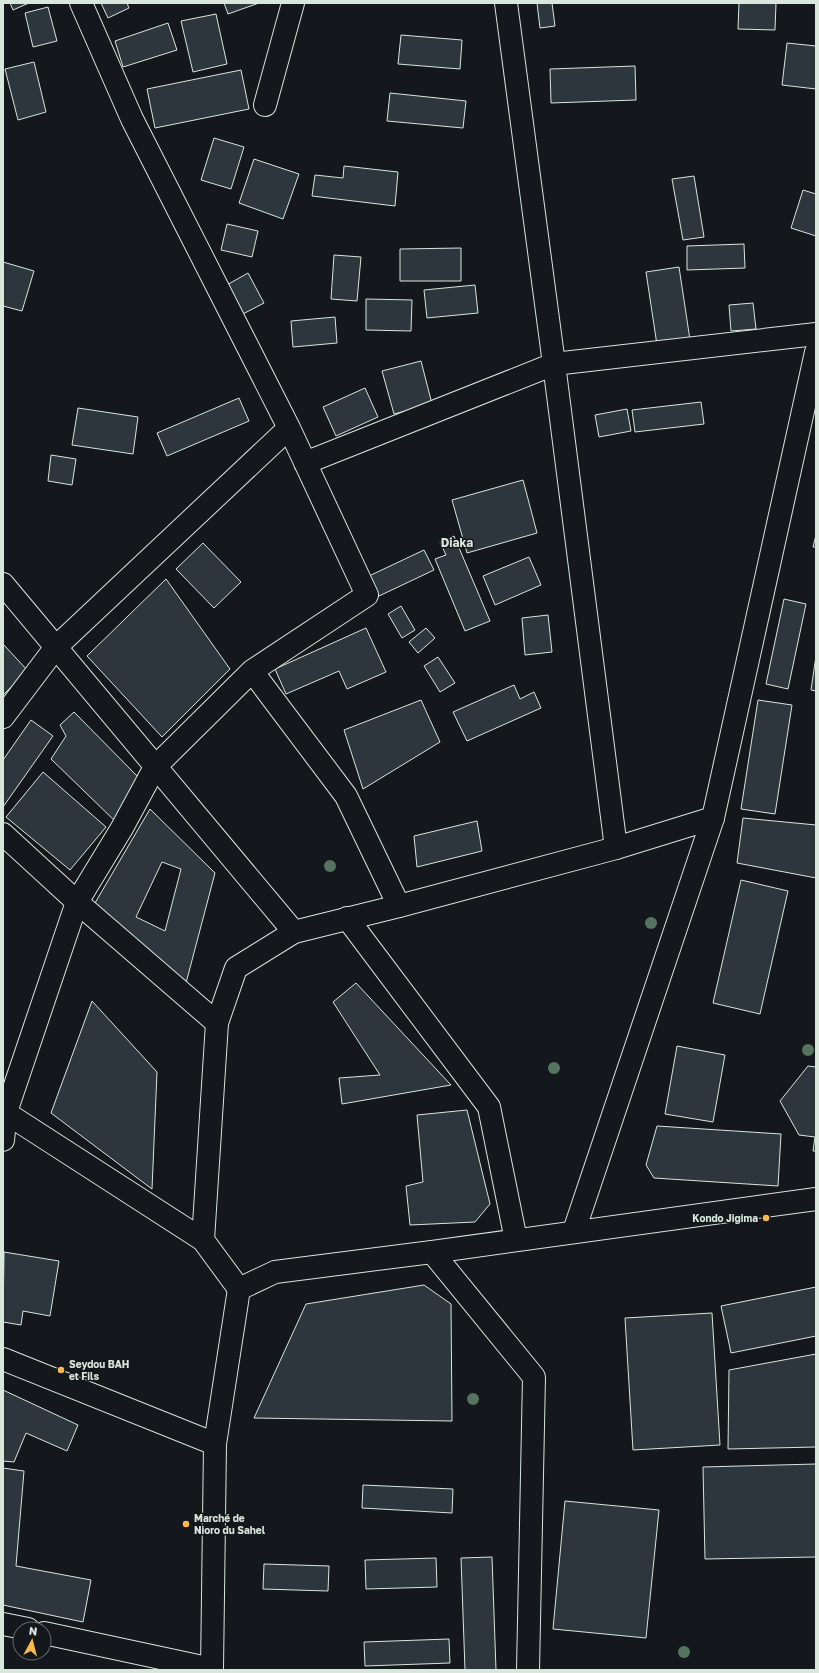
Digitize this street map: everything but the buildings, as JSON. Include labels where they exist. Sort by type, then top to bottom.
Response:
[{"type":"street","points":[[3,1140],[4,1111],[77,902],[122,828],[155,767],[252,671],[367,595],[289,428],[132,119],[81,3]]},
{"type":"street","points":[[265,105],[293,3]]},
{"type":"street","points":[[506,3],[616,848]]},
{"type":"street","points":[[305,463],[554,364],[816,334]]},
{"type":"street","points":[[574,1231],[713,818],[816,352]]},
{"type":"street","points":[[3,717],[56,646],[289,428]]},
{"type":"street","points":[[3,584],[294,932]]},
{"type":"street","points":[[252,671],[346,796],[399,906]]},
{"type":"street","points":[[203,1240],[217,1023],[236,968],[294,932],[399,906],[616,848],[713,818]]},
{"type":"street","points":[[3,834],[77,902],[217,1023]]},
{"type":"street","points":[[347,918],[489,1107],[516,1240]]},
{"type":"street","points":[[4,1111],[203,1240],[239,1289],[215,1444],[212,1669],[52,1634]]},
{"type":"street","points":[[239,1289],[275,1272],[816,1199]]},
{"type":"street","points":[[432,1252],[534,1376],[528,1670]]},
{"type":"street","points":[[3,1359],[215,1444]]},
{"type":"place","name":"Kondo Jigima","points":[[766,1218]]},
{"type":"place","name":"Seydou BAH et Fils","points":[[61,1370]]},
{"type":"place","name":"Marché de Nioro du Sahel","points":[[186,1524]]},
{"type":"district","name":"Diaka","points":[[457,542]]}]
